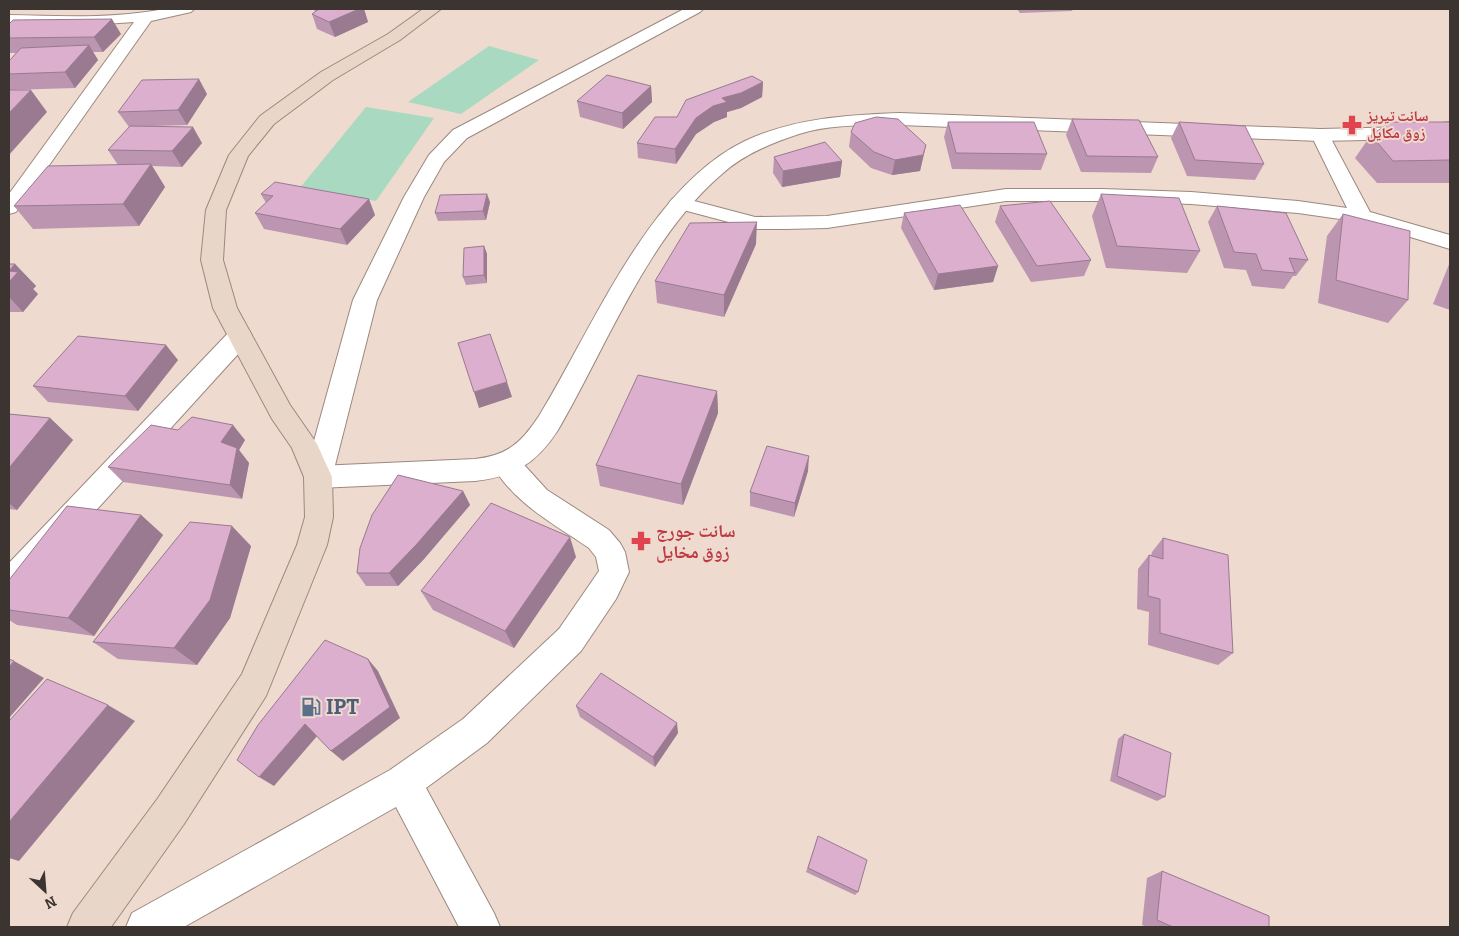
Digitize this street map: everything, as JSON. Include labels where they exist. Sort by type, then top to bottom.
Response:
[{"type":"main road","points":[[87,927],[171,811],[254,685],[312,545],[319,517],[318,477],[304,444],[281,412],[225,308],[212,260],[216,210],[239,155],[267,120],[290,101],[327,76],[394,37],[428,10]]},
{"type":"street","points":[[9,20],[61,22],[146,17],[186,9]]},
{"type":"street","points":[[695,9],[460,134],[436,159],[414,196],[365,300],[318,477],[430,473],[487,468],[506,464],[525,454],[539,436],[584,361],[650,240],[679,203],[722,164],[747,147],[791,130],[847,120],[900,119],[1320,135],[1412,133],[1450,128]]},
{"type":"street","points":[[9,208],[146,17]]},
{"type":"street","points":[[1320,135],[1362,216]]},
{"type":"street","points":[[679,203],[755,223],[786,223],[845,219],[1006,195],[1102,194],[1191,198],[1362,216],[1450,242]]},
{"type":"street","points":[[9,584],[240,336]]},
{"type":"street","points":[[146,927],[403,783],[475,731],[563,647],[606,589],[614,572],[610,552],[599,539],[537,498],[506,464]]},
{"type":"street","points":[[403,783],[480,927]]},
{"type":"green space","points":[[489,46],[539,60],[461,114],[408,102]]},
{"type":"green space","points":[[366,107],[434,118],[376,201],[299,189]]},
{"type":"building","points":[[319,9],[359,9],[329,22],[312,14]]},
{"type":"building","points":[[112,19],[94,37],[9,38],[9,24],[13,20]]},
{"type":"building","points":[[89,45],[65,72],[9,74],[9,61],[21,48]]},
{"type":"building","points":[[607,75],[651,86],[622,113],[577,101]]},
{"type":"building","points":[[752,76],[763,82],[741,93],[722,98],[727,102],[713,106],[696,118],[675,149],[637,143],[655,117],[677,117],[686,100]]},
{"type":"building","points":[[199,79],[178,110],[118,112],[142,80]]},
{"type":"building","points":[[9,90],[31,90],[9,113]]},
{"type":"building","points":[[876,117],[898,119],[926,145],[923,155],[895,160],[874,152],[851,132],[855,123]]},
{"type":"building","points":[[1072,119],[1139,120],[1158,157],[1087,156]]},
{"type":"building","points":[[948,122],[1034,122],[1047,154],[956,153]]},
{"type":"building","points":[[1179,122],[1245,126],[1264,164],[1195,160]]},
{"type":"building","points":[[1391,122],[1450,122],[1450,160],[1393,161],[1371,135]]},
{"type":"building","points":[[130,126],[193,127],[172,151],[108,150]]},
{"type":"building","points":[[825,142],[842,161],[783,171],[774,157]]},
{"type":"building","points":[[151,164],[123,204],[14,206],[48,166]]},
{"type":"building","points":[[275,182],[369,199],[340,229],[255,213],[273,196],[261,194]]},
{"type":"building","points":[[487,194],[483,211],[435,213],[440,195]]},
{"type":"building","points":[[1101,194],[1179,198],[1200,251],[1117,246]]},
{"type":"building","points":[[1050,201],[1091,260],[1037,266],[1000,206]]},
{"type":"building","points":[[960,205],[998,266],[938,274],[904,213]]},
{"type":"building","points":[[1217,206],[1286,213],[1308,260],[1289,258],[1295,273],[1262,270],[1256,254],[1234,252]]},
{"type":"building","points":[[1343,214],[1410,231],[1408,300],[1336,280]]},
{"type":"building","points":[[757,222],[724,295],[655,281],[690,223]]},
{"type":"building","points":[[484,246],[484,275],[463,277],[464,248]]},
{"type":"building","points":[[9,264],[15,264],[9,271]]},
{"type":"building","points":[[9,271],[18,272],[9,282]]},
{"type":"building","points":[[490,334],[507,382],[474,392],[458,343]]},
{"type":"building","points":[[78,336],[166,345],[125,396],[33,386]]},
{"type":"building","points":[[638,375],[717,391],[681,484],[596,465]]},
{"type":"building","points":[[9,414],[50,418],[9,468]]},
{"type":"building","points":[[192,417],[233,425],[221,442],[237,448],[230,485],[108,467],[151,425],[178,430]]},
{"type":"building","points":[[767,446],[809,456],[795,503],[750,492]]},
{"type":"building","points":[[398,475],[463,491],[389,573],[357,573],[360,548],[372,515]]},
{"type":"building","points":[[491,503],[570,537],[505,631],[421,591]]},
{"type":"building","points":[[67,506],[141,515],[68,618],[9,610],[9,580]]},
{"type":"building","points":[[190,522],[232,526],[210,600],[174,648],[93,642]]},
{"type":"building","points":[[1163,538],[1228,555],[1233,653],[1160,633],[1160,599],[1148,596],[1149,555],[1163,559]]},
{"type":"building","points":[[325,640],[368,659],[390,707],[331,751],[305,724],[259,777],[237,760],[258,725]]},
{"type":"building","points":[[9,659],[14,661],[9,667]]},
{"type":"building","points":[[601,673],[677,723],[653,757],[576,706]]},
{"type":"building","points":[[47,679],[108,705],[9,822],[9,721]]},
{"type":"building","points":[[1124,734],[1171,753],[1165,797],[1117,776]]},
{"type":"building","points":[[818,836],[867,860],[858,892],[808,868]]},
{"type":"building","points":[[1162,871],[1269,916],[1269,927],[1173,927],[1157,920]]},
{"type":"place","name":"سانت تيريز زوق مكايل","points":[[1352,125]]},
{"type":"place","name":"سانت جورج زوق مخايل","points":[[641,541]]},
{"type":"place","name":"IPT","points":[[311,707]]}]
